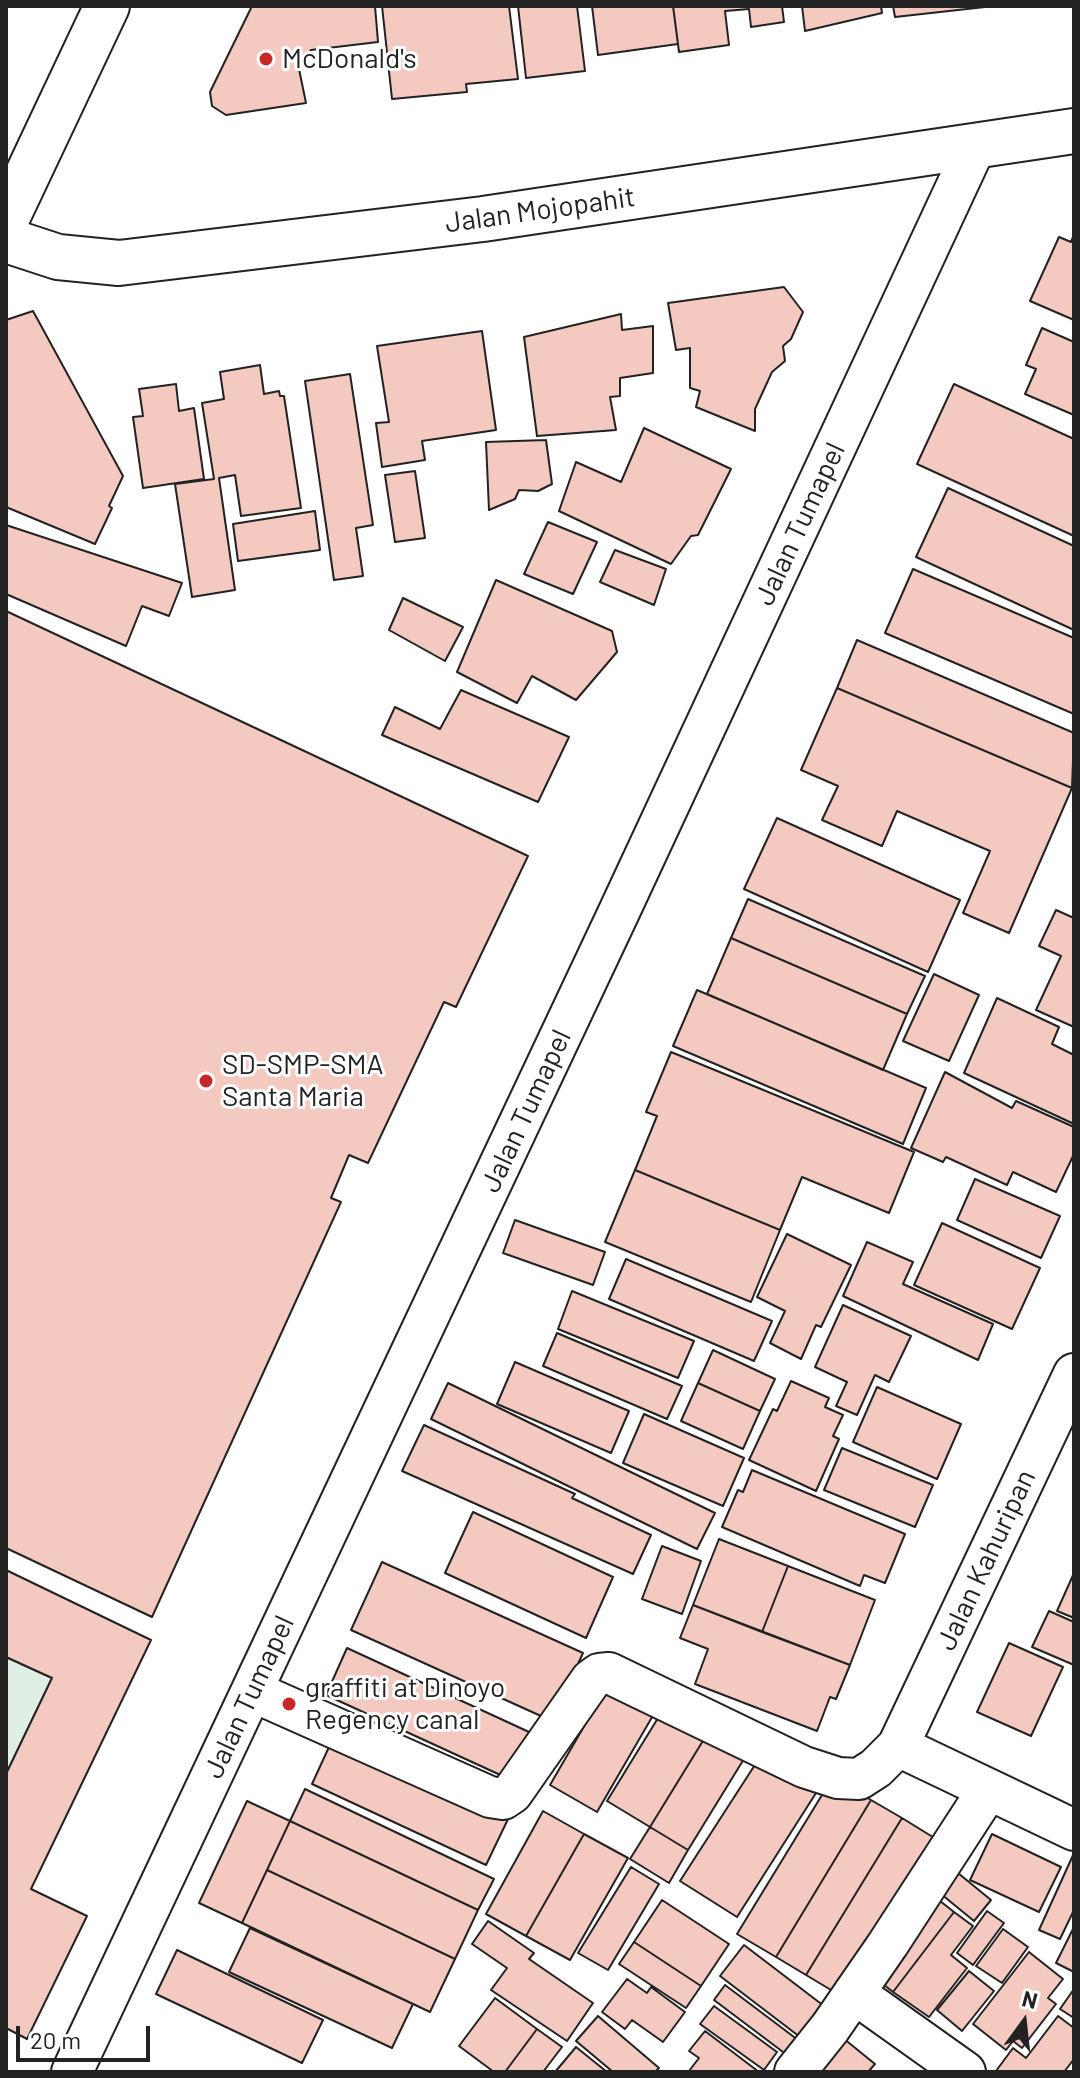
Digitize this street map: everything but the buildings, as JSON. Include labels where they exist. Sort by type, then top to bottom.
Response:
[{"type":"street","points":[[6,220],[107,6]]},
{"type":"street","name":"Jalan Mojopahit","points":[[6,240],[58,257],[119,263],[483,219],[1074,131]]},
{"type":"street","name":"Jalan Tumapel","points":[[72,2072],[612,928],[975,147]]},
{"type":"street","name":"Jalan Kahuripan","points":[[898,1746],[1074,1374]]},
{"type":"street","points":[[252,1691],[490,1797],[503,1799],[512,1793],[591,1680],[599,1674],[609,1673],[804,1767],[838,1778],[859,1779],[876,1768],[898,1746],[1074,1830]]},
{"type":"street","points":[[795,2072],[854,1993],[988,1790]]},
{"type":"street","points":[[854,1993],[965,2072]]},
{"type":"green space","points":[[6,1657],[52,1678],[6,1774]]},
{"type":"place","name":"McDonald's","points":[[266,59]]},
{"type":"place","name":"SD-SMP-SMA Santa Maria","points":[[206,1081]]},
{"type":"place","name":"graffiti at Dinoyo Regency canal","points":[[289,1704]]}]
